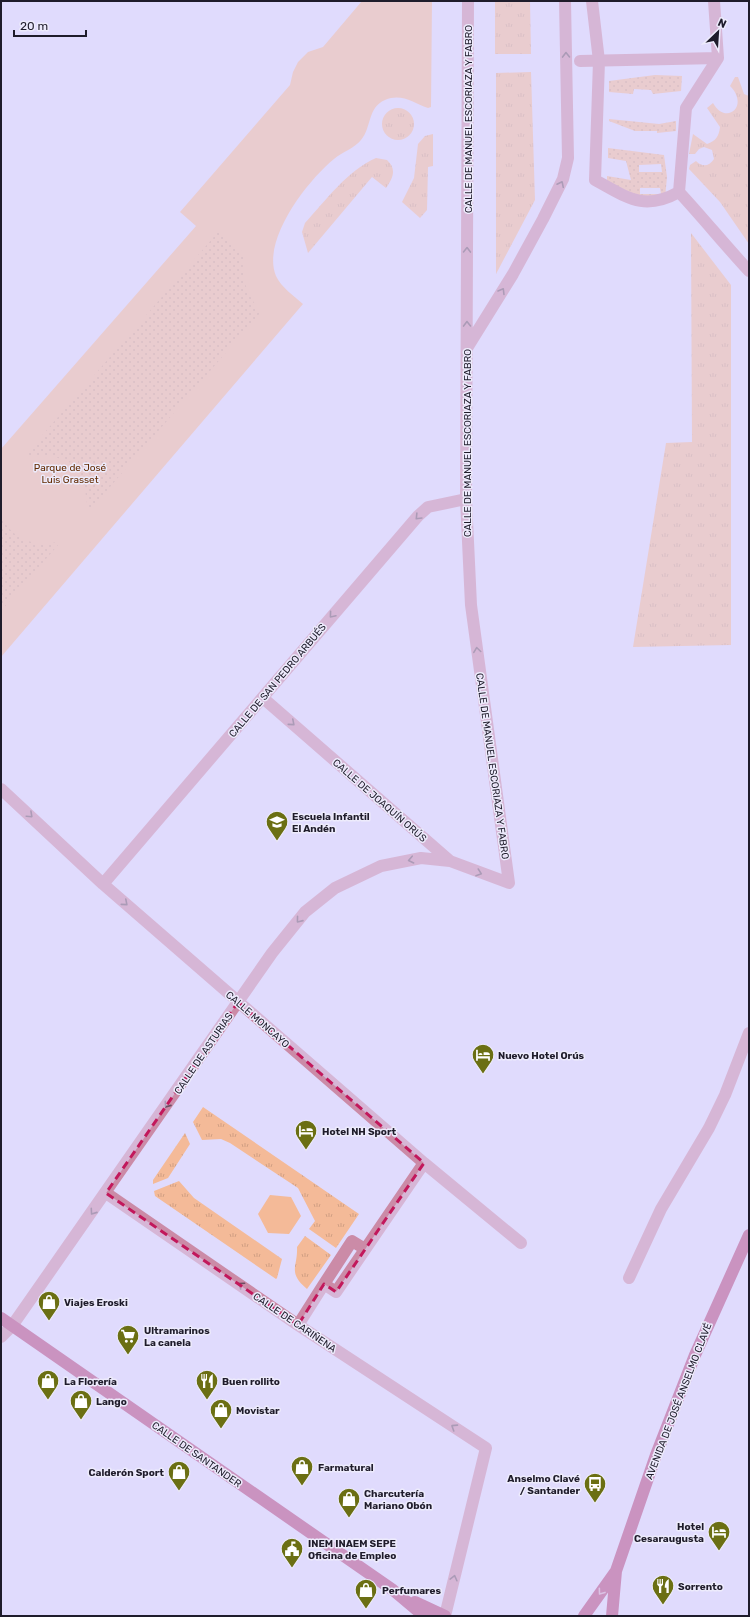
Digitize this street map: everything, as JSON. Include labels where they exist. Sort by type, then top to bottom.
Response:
[{"type":"main road","name":"AVENIDA DE JOSÉ ANSELMO CLAVÉ","points":[[612,1616],[616,1570],[676,1401],[714,1309],[749,1235]]},
{"type":"main road","name":"CALLE DE SANTANDER","points":[[1,1318],[393,1590],[424,1615]]},
{"type":"main road","name":"AVENIDA DE JOSÉ ANSELMO CLAVÉ","points":[[584,1616],[616,1570]]},
{"type":"main road","name":"CALLE DE SANTANDER","points":[[393,1590],[445,1616]]},
{"type":"street","name":"CALLE DE MANUEL ESCORIAZA Y FABRO","points":[[468,1],[466,499],[471,605],[509,883]]},
{"type":"street","points":[[467,348],[513,274],[563,179],[568,158],[565,1]]},
{"type":"street","points":[[592,1],[599,61],[595,180],[638,202],[663,200],[679,192]]},
{"type":"street","points":[[714,1],[718,58],[686,108],[679,192],[749,271]]},
{"type":"street","points":[[580,61],[718,58]]},
{"type":"street","name":"CALLE DE SAN PEDRO ARBUÉS","points":[[103,884],[418,516],[428,507],[466,499]]},
{"type":"street","name":"CALLE DE JOAQUÍN ORÚS","points":[[263,698],[450,861],[509,883]]},
{"type":"street","name":"CALLE MONCAYO","points":[[1,789],[103,884],[238,1002],[424,1163],[521,1242]]},
{"type":"street","name":"CALLE DE ASTURIAS","points":[[1,1337],[12,1326],[106,1193],[272,953],[305,912],[335,888],[382,866],[421,858],[450,861]]},
{"type":"street","points":[[629,1278],[661,1209],[708,1128],[725,1095],[749,1033]]},
{"type":"street","points":[[298,1325],[324,1284],[336,1292],[424,1163]]},
{"type":"street","name":"CALLE DE CARIÑENA","points":[[106,1193],[298,1325],[486,1448],[445,1616]]},
{"type":"highlighted area","points":[[238,1002],[424,1163],[336,1292],[324,1284],[298,1325],[106,1193]]},
{"type":"green space","name":"Parque de José Luis Grasset","points":[[362,1],[432,1],[431,107],[428,108],[402,98],[391,98],[379,103],[372,113],[367,129],[361,140],[323,169],[300,196],[281,229],[275,245],[273,261],[278,280],[303,304],[1,657],[1,449],[196,226],[180,212],[290,85],[293,72],[298,62],[308,52],[323,47]]},
{"type":"green space","points":[[495,1],[530,1],[531,54],[495,54]]},
{"type":"green space","points":[[531,72],[535,200],[496,274],[496,73]]},
{"type":"green space","points":[[655,75],[682,76],[681,91],[653,94],[651,90],[634,89],[633,94],[609,92],[609,81]]},
{"type":"green space","points":[[735,77],[738,77],[744,94],[749,96],[749,244],[720,202],[689,169],[690,165],[696,161],[701,165],[706,165],[714,159],[712,150],[704,147],[699,149],[695,154],[689,154],[693,134],[707,144],[716,138],[720,127],[707,108],[713,103],[718,110],[724,113],[734,111],[738,100],[736,93],[730,86]]},
{"type":"green space","points":[[398,108],[407,111],[411,115],[414,124],[411,133],[407,137],[398,140],[389,137],[385,133],[382,124],[385,115],[389,111]]},
{"type":"green space","points":[[609,119],[659,124],[676,121],[676,131],[657,133],[657,131],[635,131],[609,121]]},
{"type":"green space","points":[[433,134],[433,166],[428,167],[427,210],[420,218],[402,202],[414,178],[418,144],[425,136]]},
{"type":"green space","points":[[608,148],[664,155],[667,177],[665,198],[653,200],[607,185],[607,176],[631,180],[626,161],[608,158]],"holes":[[[661,164],[662,172],[639,172],[639,165]],[[640,188],[660,188],[661,194],[640,194]]]},
{"type":"green space","points":[[376,158],[387,160],[393,170],[391,181],[386,188],[372,177],[308,253],[302,232],[305,223],[329,195],[347,178],[356,170]]},
{"type":"green space","points":[[218,232],[244,253],[243,269],[245,284],[251,298],[261,312],[91,509],[88,510],[85,490],[75,469],[78,464],[78,460],[73,459],[69,463],[54,457],[44,455],[27,457],[26,454]]},
{"type":"green space","points":[[691,233],[731,285],[731,645],[633,647],[666,443],[692,442]]},
{"type":"green space","points":[[1,516],[11,530],[24,540],[40,543],[58,542],[59,544],[1,611]]},
{"type":"green space","points":[[203,1107],[359,1214],[336,1248],[309,1229],[315,1221],[298,1188],[230,1143],[221,1139],[202,1140],[193,1122]]},
{"type":"green space","points":[[185,1133],[190,1144],[168,1178],[153,1184],[153,1180]]},
{"type":"green space","points":[[179,1181],[194,1198],[282,1259],[276,1279],[155,1196],[154,1191]]},
{"type":"green space","points":[[270,1195],[291,1197],[301,1216],[289,1234],[268,1233],[258,1214]]},
{"type":"green space","points":[[305,1236],[331,1255],[307,1289],[295,1274],[297,1247]]},
{"type":"place","name":"Escuela Infantil El Andén","points":[[277,842]]},
{"type":"place","name":"Nuevo Hotel Orús","points":[[483,1074]]},
{"type":"place","name":"Hotel NH Sport","points":[[306,1150]]},
{"type":"place","name":"Viajes Eroski","points":[[49,1322]]},
{"type":"place","name":"Ultramarinos La canela","points":[[128,1356]]},
{"type":"place","name":"La Florería","points":[[48,1400]]},
{"type":"place","name":"Buen rollito","points":[[207,1400]]},
{"type":"place","name":"Lango","points":[[81,1420]]},
{"type":"place","name":"Movistar","points":[[221,1430]]},
{"type":"place","name":"Farmatural","points":[[302,1486]]},
{"type":"place","name":"Calderón Sport","points":[[179,1492]]},
{"type":"place","name":"Anselmo Clavé / Santander","points":[[595,1504]]},
{"type":"place","name":"Charcutería Mariano Obón","points":[[349,1518]]},
{"type":"place","name":"Hotel Cesaraugusta","points":[[719,1552]]},
{"type":"place","name":"INEM INAEM SEPE Oficina de Empleo","points":[[292,1568]]},
{"type":"place","name":"Sorrento","points":[[663,1606]]},
{"type":"place","name":"Perfumares","points":[[366,1610]]}]
